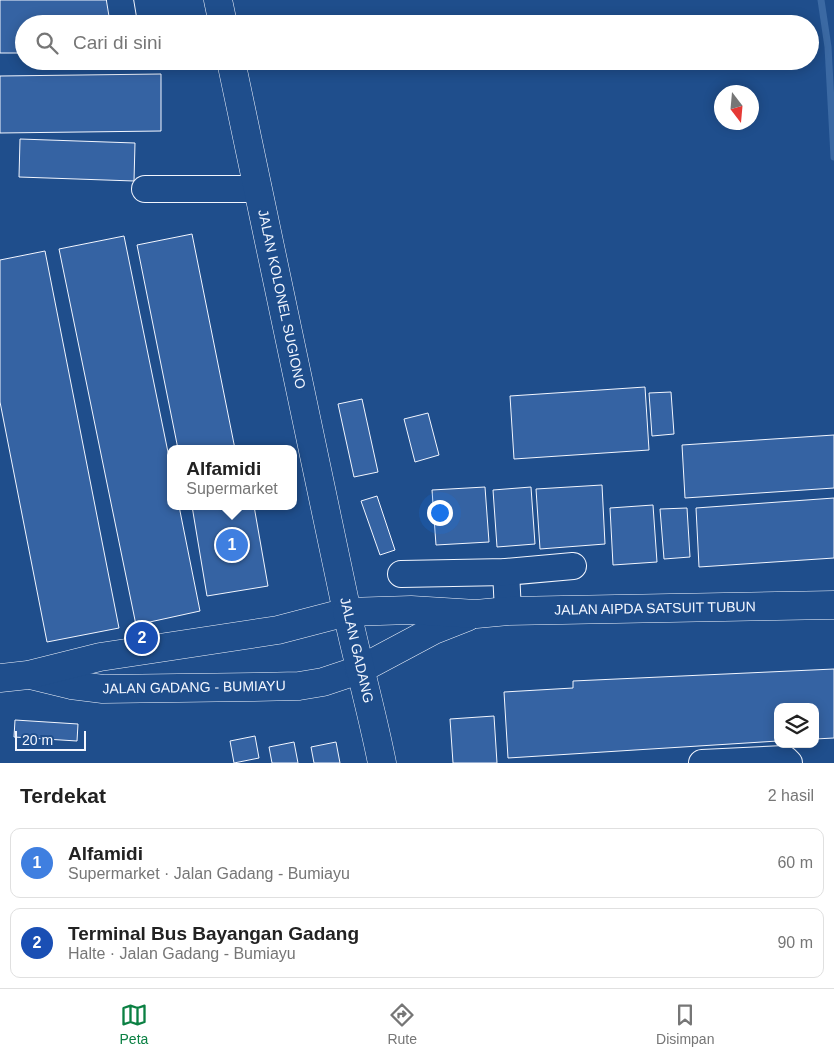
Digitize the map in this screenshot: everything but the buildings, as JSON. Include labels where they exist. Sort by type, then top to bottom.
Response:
[{"type":"main road","points":[[218,0],[221,15]]},
{"type":"main road","name":"JALAN KOLONEL SUGIONO","points":[[233,70],[332,537]]},
{"type":"main road","name":"JALAN GADANG","points":[[332,537],[359,670],[374,723],[382,763]]},
{"type":"main road","name":"JALAN AIPDA SATSUIT TUBUN","points":[[347,612],[411,610],[476,614],[508,611],[834,605]]},
{"type":"main road","name":"JALAN GADANG - BUMIAYU","points":[[0,678],[28,675],[100,657],[278,630],[347,612]]},
{"type":"main road","name":"JALAN AIPDA SATSUIT TUBUN","points":[[359,670],[434,630],[476,614]]},
{"type":"main road","name":"JALAN GADANG - BUMIAYU","points":[[28,675],[71,685],[103,689],[254,687],[299,686],[324,682],[359,670]]},
{"type":"lane","points":[[120,0],[122,15]]},
{"type":"lane","points":[[145,189],[258,189]]},
{"type":"lane","points":[[401,574],[506,572],[573,566]]},
{"type":"lane","points":[[506,572],[508,611]]},
{"type":"lane","points":[[702,763],[785,759],[789,763]]},
{"type":"waterway","points":[[821,0],[828,47],[834,157]]},
{"type":"place","name":"Alfamidi","points":[[232,545]]},
{"type":"place","name":"Terminal Bus Bayangan Gadang","points":[[142,638]]}]
